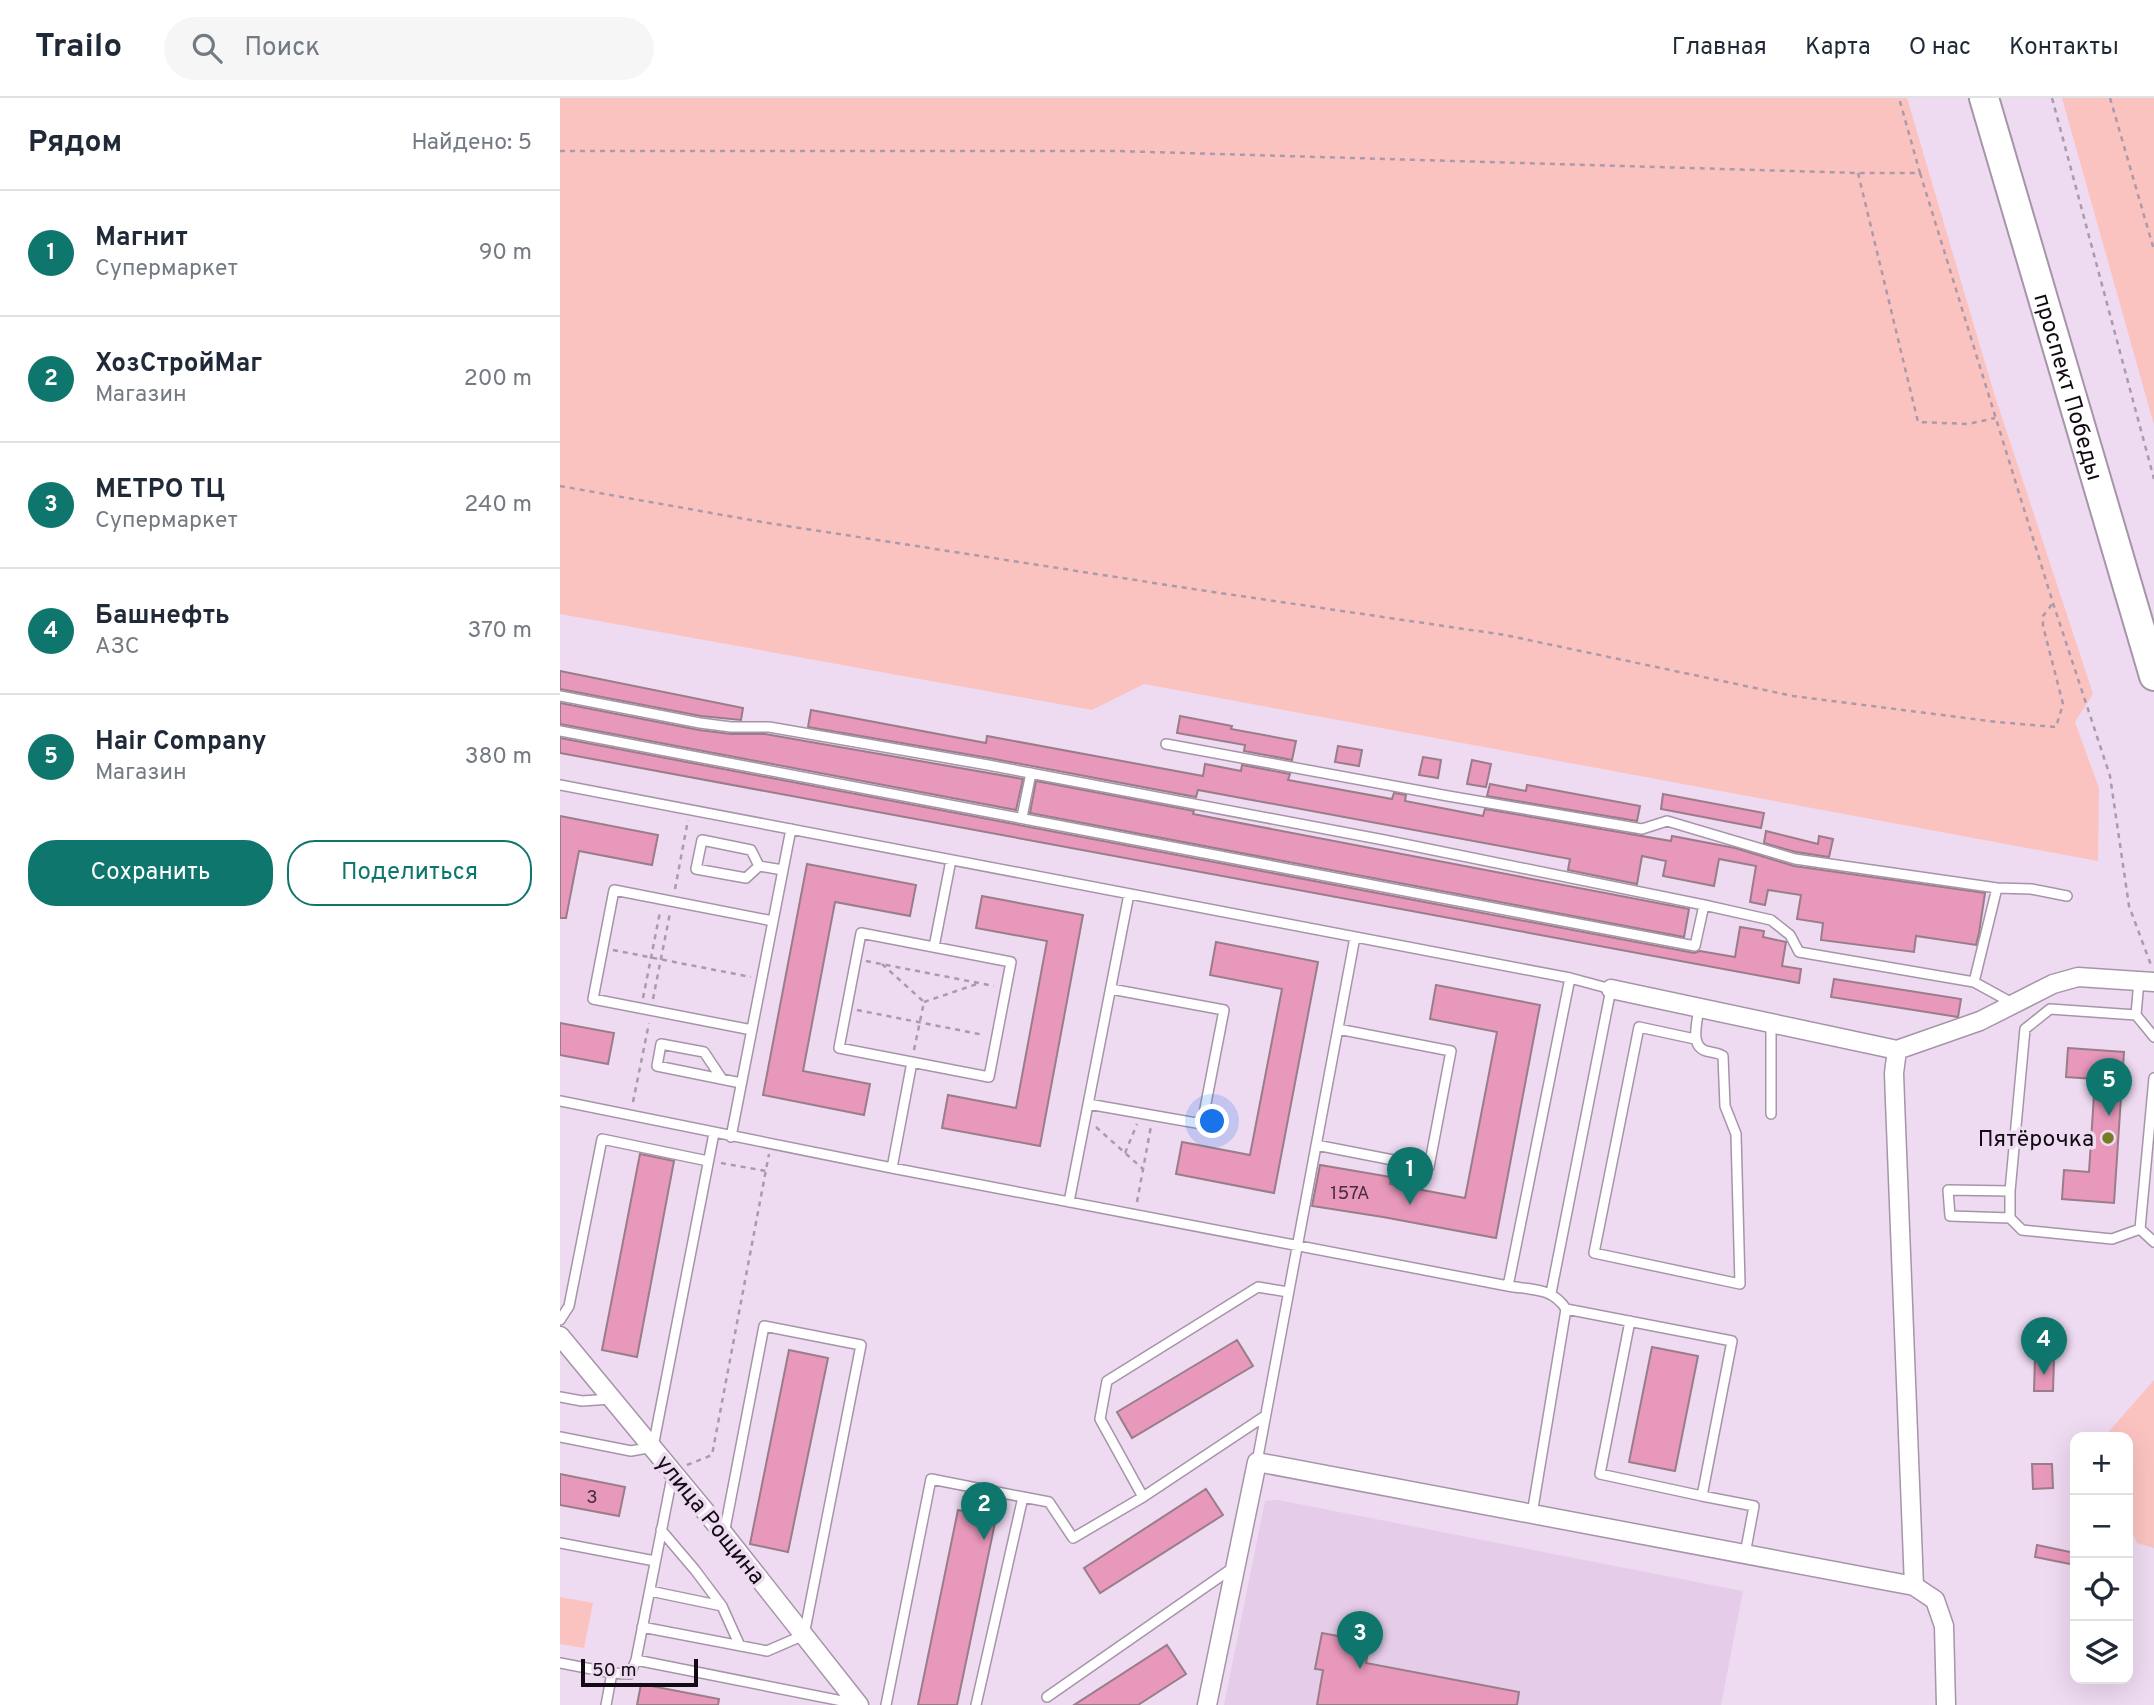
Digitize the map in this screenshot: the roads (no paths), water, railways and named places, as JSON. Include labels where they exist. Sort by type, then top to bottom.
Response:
[{"type":"main road","name":"проспект Победы","points":[[1983,98],[2154,676]]},
{"type":"street","points":[[1611,989],[1898,1050],[1980,1021],[2053,985],[2078,977],[2149,979]]},
{"type":"street","points":[[1898,1050],[1894,1073],[1914,1586]]},
{"type":"street","name":"улица Рощина","points":[[560,1336],[724,1534],[859,1705]]},
{"type":"street","points":[[1207,1705],[1256,1462],[1914,1586],[1935,1600],[1944,1626],[1947,1705]]},
{"type":"lane","points":[[560,696],[700,723],[731,727],[769,727],[1031,773],[1384,840],[1704,905],[1771,920],[1790,935],[1800,952],[1974,982],[2015,1005]]},
{"type":"lane","points":[[560,731],[1695,946],[1704,905]]},
{"type":"lane","points":[[1166,744],[1642,829],[1667,821],[1796,859],[1997,888],[2031,889],[2067,897]]},
{"type":"lane","points":[[1022,817],[1031,773]]},
{"type":"lane","points":[[560,785],[1570,978],[1611,989],[1552,1293]]},
{"type":"lane","points":[[732,1137],[791,829]]},
{"type":"lane","points":[[702,840],[751,850],[759,866],[746,878],[696,869],[702,840]]},
{"type":"lane","points":[[934,947],[951,860]]},
{"type":"lane","points":[[759,866],[783,870]]},
{"type":"lane","points":[[1974,982],[1997,888]]},
{"type":"lane","points":[[752,1030],[593,999],[614,890],[773,921]]},
{"type":"lane","points":[[1069,1202],[1129,894]]},
{"type":"lane","points":[[861,933],[934,947],[1011,962],[989,1077],[839,1048],[861,933]]},
{"type":"lane","points":[[1256,1462],[1355,937]]},
{"type":"lane","points":[[1508,1286],[1570,978]]},
{"type":"lane","points":[[2136,1015],[2149,979]]},
{"type":"lane","points":[[1088,1104],[1202,1124],[1224,1010],[1111,989]]},
{"type":"lane","points":[[1695,1039],[1639,1027],[1594,1253],[1740,1284],[1736,1135],[1724,1106],[1724,1060],[1719,1053],[1702,1050],[1695,1039],[1699,1007]]},
{"type":"lane","points":[[2010,1218],[2010,1191],[2025,1029],[2050,1009],[2136,1015],[2154,1037]]},
{"type":"lane","points":[[1771,1114],[1772,1022]]},
{"type":"lane","points":[[1316,1145],[1429,1167],[1451,1051],[1338,1029]]},
{"type":"lane","points":[[722,1079],[704,1052],[661,1044],[657,1066],[741,1083]]},
{"type":"lane","points":[[891,1168],[912,1062]]},
{"type":"lane","points":[[2140,1229],[2154,1078]]},
{"type":"lane","points":[[560,1101],[891,1168],[1552,1293],[1566,1309],[1532,1514]]},
{"type":"lane","points":[[560,1437],[631,1451],[653,1447],[714,1133]]},
{"type":"lane","points":[[560,1320],[569,1306],[602,1139],[708,1161]]},
{"type":"lane","points":[[2010,1191],[1948,1190],[1950,1216],[2010,1218],[2022,1230],[2112,1239],[2140,1229]]},
{"type":"lane","points":[[2140,1229],[2154,1242]]},
{"type":"lane","points":[[1143,1497],[1100,1419],[1107,1381],[1258,1287],[1288,1292]]},
{"type":"lane","points":[[1566,1309],[1732,1341],[1702,1496]]},
{"type":"lane","points":[[1630,1321],[1600,1474],[1754,1506],[1745,1554]]},
{"type":"lane","points":[[642,1627],[766,1651],[804,1635],[861,1345],[764,1326],[724,1534]]},
{"type":"lane","points":[[560,1397],[582,1401],[613,1399]]},
{"type":"lane","points":[[886,1705],[931,1479],[1049,1502],[1073,1538],[1143,1497],[1265,1416]]},
{"type":"lane","points":[[560,1662],[630,1674],[636,1660],[673,1472]]},
{"type":"lane","points":[[976,1705],[1023,1497]]},
{"type":"lane","points":[[661,1530],[722,1606],[740,1646]]},
{"type":"lane","points":[[560,1543],[655,1561]]},
{"type":"lane","points":[[1047,1697],[1236,1566]]},
{"type":"lane","points":[[650,1591],[722,1606]]},
{"type":"lane","points":[[636,1660],[859,1705]]},
{"type":"lane","points":[[606,1705],[612,1673]]},
{"type":"place","name":"Hair Company","points":[[2109,1116]]},
{"type":"place","name":"Пятёрочка","points":[[2108,1138]]},
{"type":"place","name":"Магнит","points":[[1410,1205]]},
{"type":"place","name":"Башнефть","points":[[2044,1375]]},
{"type":"place","name":"ХозСтройМаг","points":[[984,1540]]},
{"type":"place","name":"МЕТРО ТЦ","points":[[1360,1669]]}]
